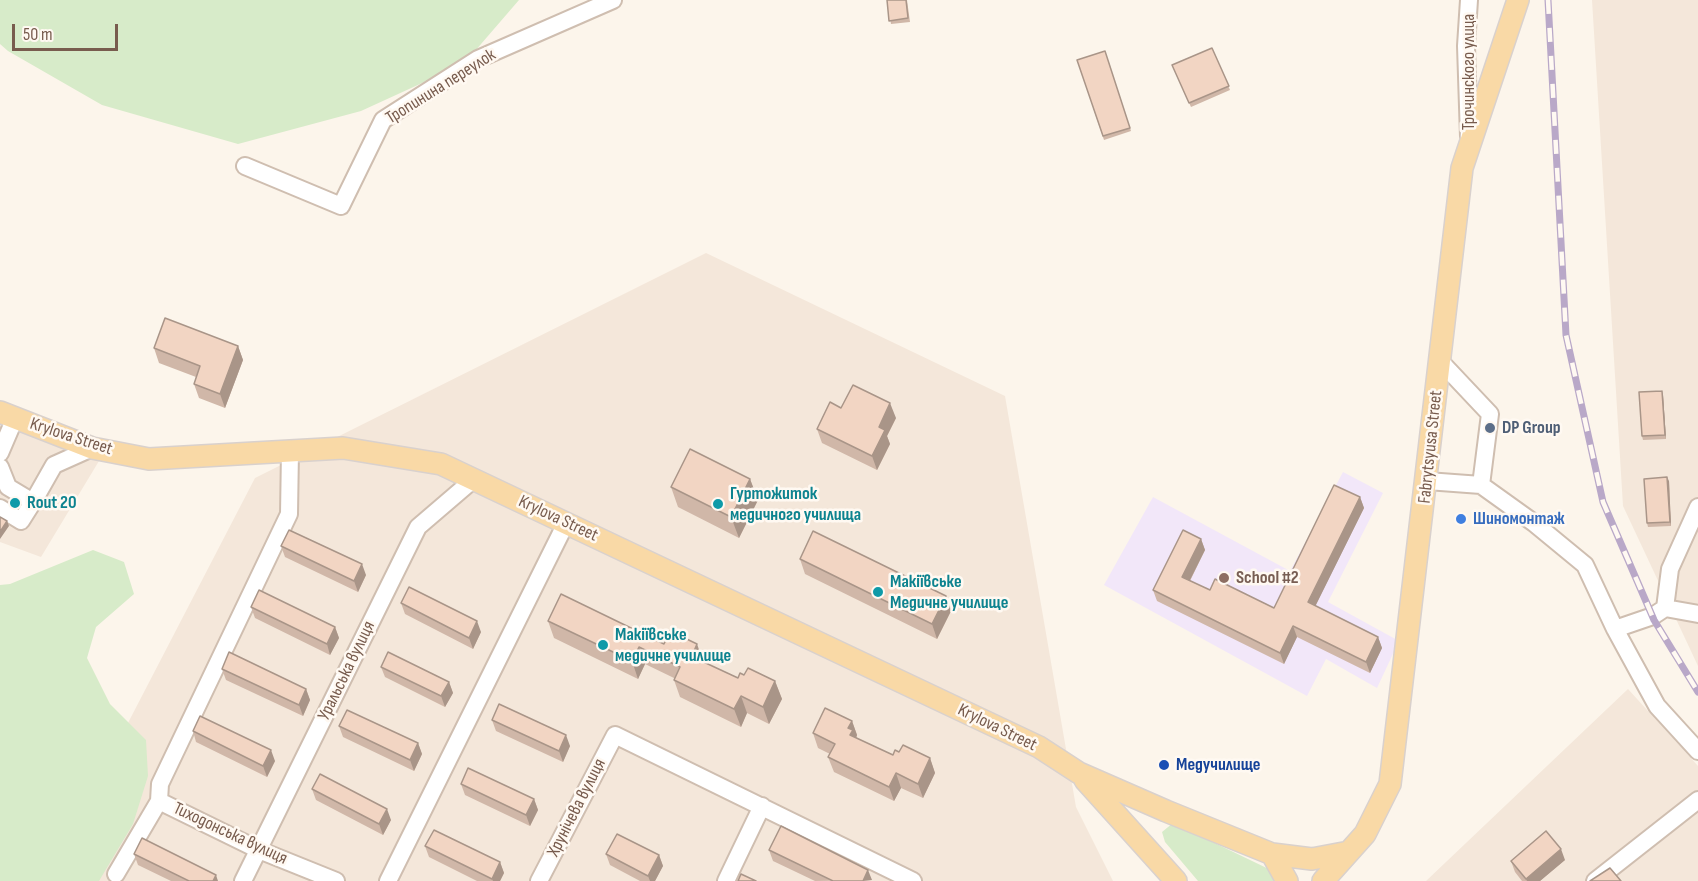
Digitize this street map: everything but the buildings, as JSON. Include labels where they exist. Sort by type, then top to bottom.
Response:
[{"type":"main road","name":"Fabrytsyusa Street","points":[[1323,881],[1365,834],[1390,784],[1462,168],[1518,0]]},
{"type":"main road","name":"Krylova Street","points":[[7,415],[92,448],[148,459],[343,448],[441,464],[1039,747],[1079,773]]},
{"type":"main road","points":[[1079,773],[1272,854],[1311,859],[1349,852]]},
{"type":"main road","points":[[1079,773],[1176,881]]},
{"type":"main road","points":[[1142,842],[1143,833],[1155,815],[1166,811]]},
{"type":"main road","points":[[1272,854],[1287,881]]},
{"type":"street","name":"Тропинина переулок","points":[[245,166],[341,206],[383,120],[478,59],[613,0]]},
{"type":"street","name":"Трочинского улица","points":[[1469,0],[1466,46],[1469,144]]},
{"type":"street","points":[[1440,361],[1490,414],[1481,485]]},
{"type":"street","points":[[0,453],[7,415]]},
{"type":"street","points":[[0,508],[21,521],[54,465],[92,448]]},
{"type":"street","points":[[116,874],[159,801],[160,784],[289,514],[290,451]]},
{"type":"street","points":[[0,467],[4,493],[33,502]]},
{"type":"street","name":"Уральська вулиця","points":[[243,881],[418,527],[474,479]]},
{"type":"street","points":[[1427,481],[1481,485],[1534,523],[1585,565],[1614,629],[1657,706],[1698,751]]},
{"type":"street","points":[[1665,608],[1670,569],[1698,507]]},
{"type":"street","points":[[388,881],[566,523]]},
{"type":"street","points":[[1614,629],[1653,616],[1665,608],[1698,614]]},
{"type":"street","name":"Хрунічева вулиця","points":[[539,881],[615,735],[762,806]]},
{"type":"street","points":[[1595,881],[1698,800]]},
{"type":"street","name":"Тиходонська вулиця","points":[[159,801],[259,850],[336,881]]},
{"type":"street","points":[[726,881],[762,806],[914,881]]},
{"type":"shaded area","points":[[1592,0],[1698,0],[1698,666],[1623,506]]},
{"type":"shaded area","points":[[706,253],[1005,396],[1076,807],[1113,881],[46,881],[255,478]]},
{"type":"shaded area","points":[[0,424],[99,461],[41,557],[0,542]]},
{"type":"shaded area","name":"School #2","points":[[1343,472],[1383,493],[1328,602],[1399,641],[1377,688],[1326,659],[1307,696],[1104,585],[1153,497],[1290,571]]},
{"type":"shaded area","points":[[1628,689],[1698,766],[1698,881],[1426,881]]},
{"type":"green space","points":[[0,0],[519,0],[475,51],[444,73],[361,111],[238,144],[102,105],[8,51],[0,44]]},
{"type":"green space","points":[[93,550],[124,562],[134,594],[96,627],[87,658],[110,704],[146,740],[148,776],[133,824],[99,881],[0,881],[0,585],[10,584]]},
{"type":"green space","points":[[1173,823],[1275,872],[1281,881],[1198,881],[1165,842],[1162,832]]},
{"type":"railway","points":[[1548,0],[1566,335],[1603,502],[1654,620],[1698,692]]},
{"type":"place","name":"DP Group","points":[[1490,428]]},
{"type":"place","name":"Rout 20","points":[[15,503]]},
{"type":"place","name":"Гуртожиток медичного училища","points":[[718,504]]},
{"type":"place","name":"Шиномонтаж","points":[[1461,519]]},
{"type":"place","name":"School #2","points":[[1224,578]]},
{"type":"place","name":"Макіївське Медичне училище","points":[[878,592]]},
{"type":"place","name":"Макіївське медичне училище","points":[[603,645]]},
{"type":"place","name":"Медучилище","points":[[1164,765]]}]
